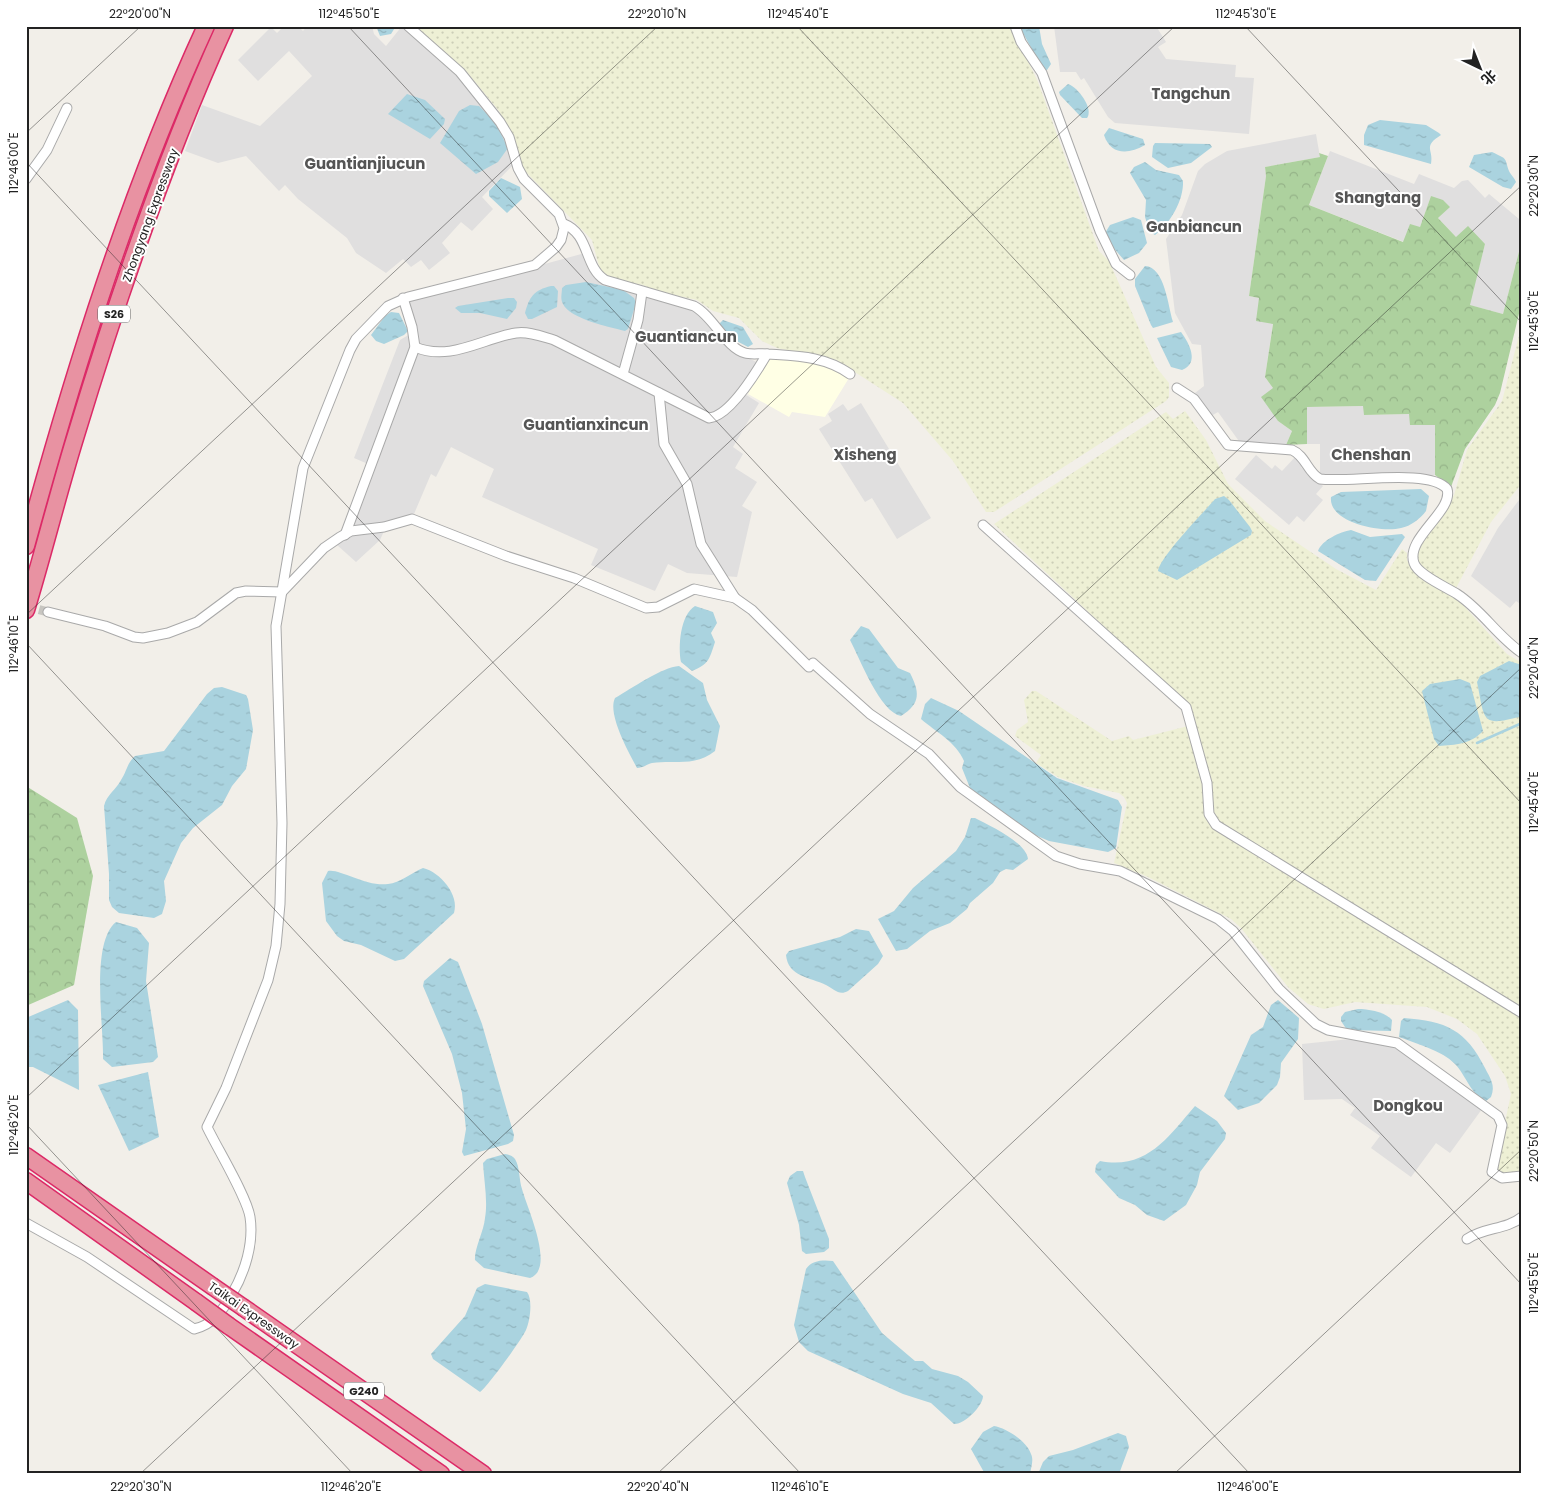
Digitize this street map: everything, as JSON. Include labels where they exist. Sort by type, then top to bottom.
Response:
[{"type":"highway","name":"Zhongyang Expressway","points":[[26,546],[64,414],[105,285],[160,136],[206,26]]},
{"type":"highway","name":"Zhongyang Expressway","points":[[26,610],[75,437],[116,310],[176,143],[225,26]]},
{"type":"highway","name":"Taikai Expressway","points":[[26,1156],[483,1474]]},
{"type":"highway","name":"Taikai Expressway","points":[[26,1181],[440,1474]]},
{"type":"highway","points":[[70,1213],[81,1196]]},
{"type":"street","points":[[408,26],[460,72],[500,122],[509,137],[518,168],[524,179],[559,214],[564,224],[580,235],[598,274],[605,280],[694,306],[704,312],[729,342],[744,353],[826,360],[850,374]]},
{"type":"street","points":[[1015,26],[1021,42],[1042,73],[1100,231],[1116,264],[1130,275]]},
{"type":"street","points":[[26,179],[47,150],[67,108]]},
{"type":"street","points":[[26,1223],[87,1257],[194,1329],[207,1326],[225,1306],[240,1279],[247,1261],[250,1216],[207,1127],[226,1088],[268,980],[276,946],[280,904],[282,823],[276,626],[303,468],[350,350],[362,332],[382,312],[403,298],[535,265],[556,247],[563,236],[564,224]]},
{"type":"street","points":[[623,374],[638,320],[642,292]]},
{"type":"street","points":[[345,534],[415,347],[412,327],[403,298]]},
{"type":"street","points":[[415,347],[421,350],[454,351],[523,333],[554,340],[712,418],[738,397],[755,376],[767,354]]},
{"type":"street","points":[[1177,388],[1194,399],[1228,445],[1292,450],[1300,454],[1312,474],[1320,479],[1423,478],[1440,482],[1447,489],[1448,498],[1418,543],[1413,557],[1414,563],[1422,573],[1475,608],[1505,641],[1522,653]]},
{"type":"street","points":[[659,393],[664,444],[687,484],[701,544],[735,598],[752,610],[811,665],[870,714],[929,754],[960,787],[1056,856],[1080,864],[1120,871],[1201,909],[1233,931],[1279,989],[1316,1024],[1328,1030],[1399,1044],[1498,1116],[1502,1125],[1492,1172],[1502,1178],[1522,1176]]},
{"type":"street","points":[[48,612],[105,626],[134,637],[143,638],[168,633],[197,622],[236,593],[246,591],[282,592],[324,548],[345,534],[412,519],[506,556],[574,578],[646,608],[658,607],[694,589],[735,598]]},
{"type":"street","points":[[983,525],[1186,707],[1207,783],[1209,814],[1216,825],[1522,1012]]},
{"type":"street","points":[[1467,1239],[1478,1232],[1513,1224],[1522,1217]]},
{"type":"shaded area","points":[[284,26],[298,26],[303,31],[307,26],[372,26],[374,34],[386,46],[402,26],[405,26],[457,73],[500,125],[508,143],[512,166],[482,197],[493,209],[472,231],[461,222],[442,243],[450,253],[429,270],[421,260],[411,267],[403,259],[386,273],[356,253],[347,238],[298,199],[285,185],[279,191],[246,156],[218,163],[185,151],[202,105],[260,126],[312,76],[289,51],[258,81],[238,60],[271,27],[277,33]]},
{"type":"shaded area","points":[[415,26],[1011,26],[1038,82],[1099,251],[1109,261],[1156,367],[1169,383],[1169,397],[1166,401],[994,512],[986,512],[953,461],[903,403],[836,360],[777,348],[762,341],[739,318],[713,311],[697,300],[655,291],[643,285],[616,280],[604,274],[600,270],[592,240],[524,170],[511,133],[499,111],[466,71]]},
{"type":"shaded area","points":[[1054,26],[1156,26],[1166,42],[1158,47],[1166,59],[1236,65],[1235,77],[1254,78],[1249,134],[1115,123],[1108,117],[1084,78],[1081,80],[1076,72],[1060,72]]},
{"type":"shaded area","points":[[1316,134],[1320,157],[1265,167],[1266,176],[1249,296],[1259,298],[1273,323],[1265,377],[1273,388],[1278,421],[1292,431],[1286,445],[1241,444],[1218,412],[1211,416],[1195,393],[1204,386],[1201,345],[1192,344],[1175,313],[1166,239],[1182,215],[1198,171],[1205,164],[1227,151]]},
{"type":"shaded area","points":[[1330,151],[1414,184],[1419,174],[1454,188],[1462,181],[1468,180],[1485,198],[1489,194],[1519,219],[1522,240],[1503,314],[1469,305],[1485,244],[1456,237],[1438,218],[1449,207],[1431,196],[1420,227],[1404,242],[1309,205]]},
{"type":"shaded area","points":[[585,253],[594,277],[604,284],[646,297],[683,305],[705,316],[725,345],[758,363],[740,391],[759,403],[733,447],[743,454],[735,468],[757,482],[742,506],[752,512],[737,577],[687,573],[668,564],[655,591],[591,565],[598,549],[482,497],[494,469],[451,447],[436,477],[431,474],[414,514],[388,522],[380,540],[356,562],[337,545],[368,464],[354,458],[400,340],[417,330],[406,302]]},
{"type":"shaded area","points":[[1522,324],[1522,483],[1491,522],[1455,590],[1422,568],[1418,561],[1417,552],[1454,495],[1467,450],[1502,401]]},
{"type":"shaded area","points":[[769,356],[813,359],[849,378],[825,417],[792,412],[789,417],[748,394]]},
{"type":"shaded area","points":[[861,403],[931,518],[897,539],[872,498],[865,502],[819,429],[832,421],[828,414],[843,404],[848,411]]},
{"type":"shaded area","points":[[1364,406],[1364,415],[1409,414],[1435,424],[1435,475],[1320,477],[1320,444],[1307,444],[1307,407]]},
{"type":"shaded area","points":[[1185,411],[1206,440],[1228,484],[1265,521],[1336,569],[1376,590],[1402,549],[1407,553],[1407,560],[1413,571],[1456,597],[1507,654],[1522,663],[1522,1173],[1504,1175],[1495,1168],[1511,1094],[1505,1076],[1477,1034],[1457,1019],[1427,1007],[1355,1002],[1324,1009],[1308,1004],[1288,987],[1241,928],[1231,919],[1148,877],[1114,863],[1127,803],[1124,797],[1119,793],[1084,786],[1058,777],[1036,763],[1041,755],[1015,736],[1017,730],[1028,722],[1024,700],[1032,691],[1036,691],[1112,741],[1129,736],[1133,740],[1196,724],[1192,709],[994,524],[1166,412],[1173,419]]},
{"type":"shaded area","points":[[1256,455],[1272,469],[1275,465],[1282,471],[1297,455],[1305,462],[1301,467],[1323,486],[1316,494],[1323,500],[1304,522],[1297,516],[1289,525],[1235,479]]},
{"type":"shaded area","points":[[1522,496],[1522,605],[1516,601],[1510,608],[1471,576],[1498,528]]},
{"type":"shaded area","points":[[1350,1039],[1394,1044],[1482,1109],[1450,1153],[1436,1143],[1411,1177],[1371,1148],[1380,1136],[1350,1115],[1355,1108],[1342,1099],[1304,1100],[1302,1044]]},
{"type":"green space","points":[[1319,153],[1328,156],[1309,205],[1403,242],[1410,224],[1420,227],[1431,196],[1443,200],[1450,207],[1438,218],[1456,237],[1468,226],[1485,244],[1470,305],[1503,314],[1522,240],[1522,301],[1500,393],[1495,405],[1465,449],[1451,487],[1435,475],[1435,425],[1410,425],[1409,414],[1364,415],[1363,406],[1307,407],[1307,444],[1286,445],[1292,431],[1278,421],[1261,397],[1273,388],[1265,377],[1273,324],[1256,321],[1259,298],[1249,296],[1266,176],[1265,167],[1320,157]]},
{"type":"green space","points":[[26,786],[77,818],[93,876],[74,985],[26,1006]]},
{"type":"water","points":[[376,26],[396,26],[391,34],[380,36]]},
{"type":"water","points":[[1019,26],[1039,26],[1042,44],[1051,64],[1047,70],[1044,71]]},
{"type":"water","points":[[1068,84],[1076,89],[1087,104],[1089,114],[1087,118],[1082,118],[1060,95],[1059,92]]},
{"type":"water","points":[[407,94],[425,100],[445,119],[444,124],[430,139],[388,114]]},
{"type":"water","points":[[470,105],[479,106],[495,122],[508,148],[498,162],[476,174],[440,143],[459,111]]},
{"type":"water","points":[[1380,120],[1426,125],[1439,133],[1441,135],[1430,145],[1431,164],[1364,145],[1364,135],[1368,125]]},
{"type":"water","points":[[1109,128],[1143,139],[1145,145],[1133,150],[1116,150],[1107,142],[1104,135]]},
{"type":"water","points":[[1155,143],[1210,144],[1212,147],[1191,163],[1168,168],[1152,157]]},
{"type":"water","points":[[1492,152],[1506,161],[1509,171],[1516,182],[1511,189],[1503,187],[1469,167],[1474,155]]},
{"type":"water","points":[[1145,162],[1156,170],[1179,175],[1183,181],[1179,204],[1166,225],[1155,235],[1150,232],[1145,217],[1146,200],[1130,173],[1134,167]]},
{"type":"water","points":[[501,178],[520,187],[522,199],[507,213],[489,196],[489,191]]},
{"type":"water","points":[[1133,217],[1141,220],[1147,243],[1139,253],[1124,260],[1110,244],[1105,233],[1110,225]]},
{"type":"water","points":[[1145,266],[1152,268],[1157,273],[1165,288],[1173,322],[1153,328],[1151,325],[1135,286],[1135,279]]},
{"type":"water","points":[[586,282],[623,290],[634,298],[636,303],[628,329],[625,331],[591,322],[567,309],[562,300],[562,288],[566,285]]},
{"type":"water","points":[[554,286],[558,291],[557,307],[532,319],[528,319],[525,313],[533,295]]},
{"type":"water","points":[[514,298],[517,302],[516,308],[507,319],[480,313],[461,313],[455,308],[458,306]]},
{"type":"water","points":[[391,312],[399,313],[408,331],[404,335],[384,344],[376,341],[371,335],[385,316]]},
{"type":"water","points":[[723,320],[743,327],[753,344],[748,347],[731,338],[719,324]]},
{"type":"water","points":[[1181,332],[1190,347],[1192,358],[1191,363],[1182,370],[1171,367],[1157,338]]},
{"type":"water","points":[[1421,489],[1429,496],[1426,511],[1412,524],[1405,527],[1382,529],[1358,524],[1338,514],[1332,506],[1331,497],[1341,492]]},
{"type":"water","points":[[1224,496],[1250,527],[1251,535],[1177,580],[1158,571],[1166,556],[1183,535],[1215,499]]},
{"type":"water","points":[[1351,530],[1370,537],[1402,534],[1405,537],[1376,581],[1365,580],[1318,551],[1323,543],[1332,537]]},
{"type":"water","points":[[695,606],[713,612],[717,623],[711,633],[715,642],[710,657],[702,666],[692,671],[681,662],[680,640],[686,616]]},
{"type":"water","points":[[861,626],[869,629],[898,668],[910,673],[913,679],[917,696],[913,706],[901,716],[893,712],[878,695],[850,640]]},
{"type":"water","points":[[1509,661],[1522,665],[1522,716],[1508,720],[1491,721],[1487,718],[1481,705],[1477,682],[1480,676]]},
{"type":"water","points":[[679,666],[703,683],[707,700],[720,726],[715,751],[692,761],[652,763],[637,768],[616,723],[613,705],[615,698],[655,674]]},
{"type":"water","points":[[1460,679],[1470,683],[1483,731],[1468,741],[1439,746],[1434,739],[1422,691],[1430,684]]},
{"type":"water","points":[[222,687],[246,695],[248,699],[253,730],[246,769],[232,786],[222,805],[193,828],[181,843],[164,881],[166,901],[162,914],[154,918],[119,913],[112,907],[109,900],[105,802],[135,756],[164,751],[207,694],[214,688]]},
{"type":"water","points":[[931,698],[959,711],[1057,778],[1118,800],[1122,807],[1116,848],[1108,852],[1049,841],[1035,835],[970,788],[962,768],[964,761],[956,748],[921,719],[925,704]]},
{"type":"water","points":[[971,818],[975,818],[1006,835],[1021,847],[1028,859],[1013,870],[1006,869],[1000,872],[993,883],[950,923],[930,931],[907,949],[896,951],[878,919],[894,911],[913,888],[956,851],[965,837]]},
{"type":"water","points":[[423,868],[436,874],[447,885],[454,899],[454,913],[404,959],[395,961],[361,945],[344,941],[337,936],[326,921],[322,883],[328,871],[339,872],[371,883],[388,884],[401,880]]},
{"type":"water","points":[[116,922],[137,928],[149,943],[146,981],[158,1057],[153,1062],[112,1067],[103,1059],[100,986],[103,948],[108,933]]},
{"type":"water","points":[[856,929],[869,931],[883,956],[878,964],[848,991],[842,993],[834,990],[795,972],[791,968],[786,955],[789,951],[840,937]]},
{"type":"water","points":[[450,958],[458,962],[482,1024],[514,1135],[513,1141],[508,1144],[464,1156],[462,1152],[466,1129],[462,1093],[452,1054],[423,986],[424,981]]},
{"type":"water","points":[[68,1000],[78,1010],[79,1090],[33,1067],[26,1067],[26,1018]]},
{"type":"water","points":[[1278,1000],[1299,1018],[1298,1039],[1281,1063],[1280,1077],[1277,1085],[1259,1103],[1238,1110],[1224,1096],[1251,1035],[1263,1027],[1271,1005]]},
{"type":"water","points":[[1358,1009],[1376,1012],[1389,1017],[1392,1020],[1391,1031],[1347,1030],[1341,1021],[1341,1017],[1345,1012]]},
{"type":"water","points":[[1404,1018],[1419,1019],[1443,1025],[1462,1036],[1478,1055],[1490,1078],[1493,1085],[1491,1097],[1486,1101],[1481,1099],[1469,1085],[1459,1068],[1443,1055],[1399,1037],[1401,1021]]},
{"type":"water","points":[[148,1072],[159,1137],[129,1151],[98,1085]]},
{"type":"water","points":[[1195,1106],[1217,1121],[1226,1133],[1225,1139],[1200,1172],[1197,1185],[1186,1205],[1164,1221],[1147,1215],[1135,1205],[1119,1198],[1095,1172],[1096,1165],[1100,1161],[1131,1161],[1144,1156],[1165,1139]]},
{"type":"water","points":[[505,1154],[513,1157],[517,1162],[522,1189],[538,1237],[540,1263],[537,1272],[530,1278],[484,1268],[475,1260],[486,1211],[483,1163],[487,1159]]},
{"type":"water","points":[[797,1171],[803,1171],[829,1239],[829,1248],[824,1252],[806,1254],[802,1251],[799,1225],[787,1183],[790,1176]]},
{"type":"water","points":[[833,1261],[882,1333],[915,1361],[923,1361],[932,1369],[958,1376],[968,1382],[983,1396],[980,1405],[968,1418],[954,1424],[931,1403],[903,1394],[808,1351],[799,1342],[794,1325],[806,1269],[815,1262]]},
{"type":"water","points":[[485,1284],[527,1292],[530,1300],[530,1316],[523,1335],[480,1392],[433,1359],[431,1354],[465,1316],[477,1288]]},
{"type":"water","points":[[994,1426],[1010,1432],[1029,1449],[1032,1456],[1030,1474],[985,1474],[971,1449],[983,1432]]},
{"type":"water","points":[[1118,1433],[1126,1436],[1129,1447],[1119,1474],[1038,1474],[1043,1462],[1049,1456],[1073,1450]]},
{"type":"waterway","points":[[1477,743],[1522,723]]},
{"type":"tunnel","points":[[26,606],[48,612]]},
{"type":"district","name":"Tangchun","points":[[1191,93]]},
{"type":"district","name":"Guantianjiucun","points":[[365,163]]},
{"type":"district","name":"Shangtang","points":[[1378,197]]},
{"type":"district","name":"Ganbiancun","points":[[1194,226]]},
{"type":"district","name":"Guantiancun","points":[[686,336]]},
{"type":"district","name":"Guantianxincun","points":[[586,424]]},
{"type":"district","name":"Xisheng","points":[[865,454]]},
{"type":"district","name":"Chenshan","points":[[1371,454]]},
{"type":"district","name":"Dongkou","points":[[1408,1105]]}]
